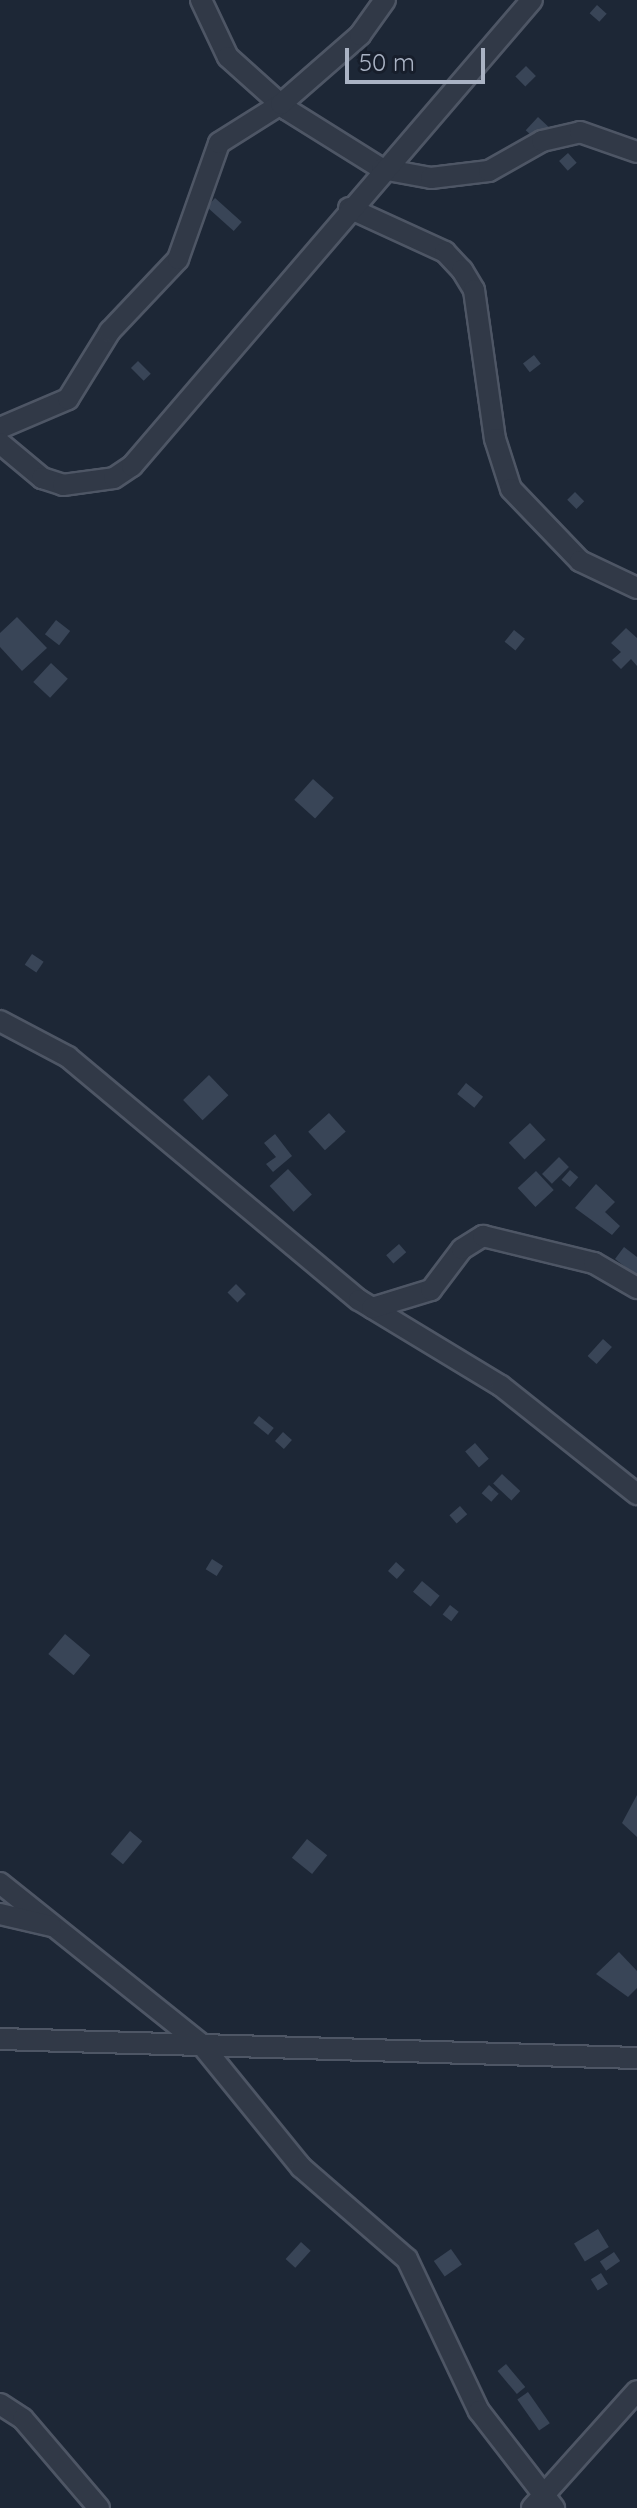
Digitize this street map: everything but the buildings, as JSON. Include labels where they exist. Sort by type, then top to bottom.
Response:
[{"type":"street","points":[[201,0],[228,57],[281,104],[382,169],[431,178],[489,171],[542,141],[580,132],[637,152]]},
{"type":"street","points":[[0,428],[51,410],[76,390],[110,331],[178,259],[219,143],[281,104],[360,35],[385,0]]},
{"type":"street","points":[[0,443],[42,478],[63,485],[114,478],[132,466],[382,169],[532,0]]},
{"type":"street","points":[[349,208],[445,252],[462,270],[474,290],[495,439],[511,489],[580,561],[637,588]]},
{"type":"street","points":[[0,1021],[68,1057],[372,1308],[501,1386],[634,1486]]},
{"type":"street","points":[[372,1308],[431,1290],[462,1249],[483,1236],[594,1263],[637,1288]]},
{"type":"street","points":[[0,1883],[201,2044],[301,2167],[407,2259],[479,2411],[549,2499]]},
{"type":"street","points":[[0,1914],[61,1929]]},
{"type":"street","points":[[0,2039],[637,2058]]},
{"type":"street","points":[[532,2508],[549,2499],[637,2391]]},
{"type":"street","points":[[0,2404],[23,2419],[99,2508]]}]
